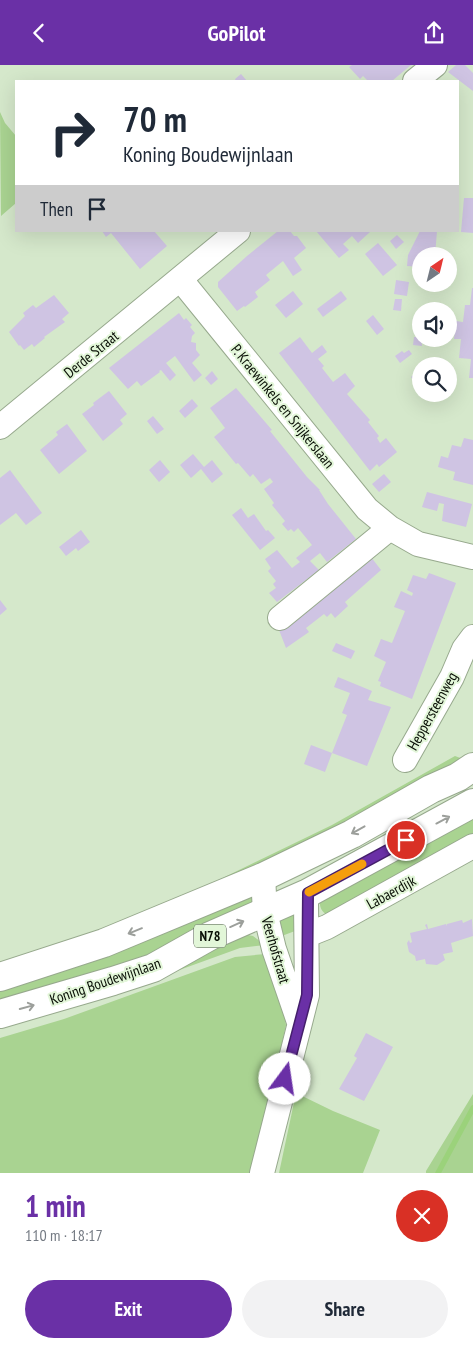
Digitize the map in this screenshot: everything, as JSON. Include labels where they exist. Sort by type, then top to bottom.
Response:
[{"type":"main road","name":"N78","points":[[0,977],[104,943],[263,877],[352,834],[473,767]]},
{"type":"main road","name":"Koning Boudewijnlaan","points":[[0,1014],[105,984],[153,967],[210,936],[308,893],[473,803]]},
{"type":"street","points":[[417,80],[435,65]]},
{"type":"street","name":"Derde Straat","points":[[0,427],[181,280],[237,232]]},
{"type":"street","name":"P. Kraewinkels en Snijkerslaan","points":[[181,280],[367,509],[390,528],[418,543],[473,557]]},
{"type":"street","points":[[280,619],[390,528]]},
{"type":"street","name":"Heppersteenweg","points":[[405,760],[452,677],[464,649],[473,637]]},
{"type":"street","name":"Labaerdijk","points":[[307,935],[328,927],[473,847]]},
{"type":"street","name":"Veerhofstraat","points":[[263,877],[264,912],[274,949],[299,1022]]},
{"type":"street","name":"Veerhofstraat","points":[[262,1173],[307,995],[308,893]]},
{"type":"green space","points":[[0,112],[5,123],[15,135],[15,204],[1,216]]},
{"type":"green space","points":[[455,756],[463,759],[355,819],[264,864],[198,890],[332,825]]},
{"type":"green space","points":[[473,816],[473,838],[329,916],[324,913],[320,905],[320,899]]},
{"type":"green space","points":[[253,894],[254,908],[198,935],[123,964],[0,1004],[0,988]]},
{"type":"green space","points":[[295,908],[295,931],[279,937],[277,912]]},
{"type":"green space","points":[[243,934],[253,936],[265,945],[240,948],[127,989]]},
{"type":"green space","points":[[265,954],[286,1025],[253,1173],[0,1173],[0,1038],[64,1019],[235,957]]},
{"type":"green space","points":[[296,1093],[333,1111],[380,1130],[363,1173],[279,1173]]},
{"type":"green space","points":[[473,1094],[473,1173],[426,1173],[426,1171]]},
{"type":"building","points":[[352,65],[411,65],[393,80],[367,80],[363,76],[360,79],[349,67]]},
{"type":"building","points":[[456,65],[465,65],[473,73],[473,91],[459,80],[448,72]]},
{"type":"building","points":[[241,74],[246,80],[236,80]]},
{"type":"building","points":[[464,198],[473,198],[473,233],[461,232]]},
{"type":"building","points":[[103,232],[155,232],[167,246],[140,269],[111,233],[106,237]]},
{"type":"building","points":[[277,232],[291,232],[294,236],[297,236],[306,248],[294,258],[302,270],[293,276],[283,261],[266,275],[270,280],[255,292],[258,297],[237,311],[218,287],[218,282]]},
{"type":"building","points":[[317,232],[370,232],[358,243],[352,236],[343,244],[349,250],[339,258]]},
{"type":"building","points":[[420,232],[437,232],[436,247],[412,247]]},
{"type":"building","points":[[397,235],[404,242],[396,249],[390,241]]},
{"type":"building","points":[[378,243],[397,265],[383,276],[365,254]]},
{"type":"building","points":[[412,247],[412,266],[407,266],[408,255]]},
{"type":"building","points":[[396,280],[409,282],[407,296],[394,294]]},
{"type":"building","points":[[473,288],[473,378],[469,378],[471,359],[459,358],[461,339],[457,339],[457,321],[463,322],[465,305],[470,305]]},
{"type":"building","points":[[293,291],[303,304],[286,318],[275,305]]},
{"type":"building","points":[[341,291],[347,299],[323,317],[317,309]]},
{"type":"building","points":[[54,295],[69,313],[62,319],[65,322],[44,337],[34,347],[32,344],[24,350],[9,332],[25,316],[23,313],[33,305],[36,308]]},
{"type":"building","points":[[395,299],[402,299],[401,311],[393,310]]},
{"type":"building","points":[[179,313],[184,320],[186,318],[192,325],[190,327],[195,333],[192,336],[191,342],[196,343],[196,350],[200,355],[192,363],[202,375],[194,382],[175,356],[166,363],[176,375],[170,381],[161,370],[141,386],[137,381],[128,389],[109,368]]},
{"type":"building","points":[[373,315],[384,329],[377,335],[366,321]]},
{"type":"building","points":[[300,337],[312,353],[322,345],[327,352],[318,359],[324,366],[322,368],[333,382],[345,373],[355,386],[347,394],[370,420],[368,422],[379,436],[377,438],[380,443],[386,438],[397,452],[379,467],[377,464],[370,471],[279,353]]},
{"type":"building","points":[[409,350],[412,354],[400,363],[395,356],[402,351],[404,353]]},
{"type":"building","points":[[212,371],[218,379],[211,385],[205,378]]},
{"type":"building","points":[[236,388],[272,430],[270,431],[307,477],[320,490],[328,504],[356,539],[327,562],[320,553],[310,561],[319,570],[277,602],[269,593],[276,588],[273,584],[276,581],[268,571],[271,568],[265,559],[277,550],[292,568],[300,562],[296,558],[312,545],[298,528],[294,532],[291,529],[288,531],[282,524],[285,521],[272,505],[274,503],[264,489],[273,482],[270,478],[261,484],[253,474],[250,477],[238,463],[236,464],[214,437],[225,428],[210,408]]},
{"type":"building","points":[[109,391],[127,414],[120,420],[123,424],[103,441],[82,414]]},
{"type":"building","points":[[192,399],[198,406],[185,418],[179,411]]},
{"type":"building","points":[[153,416],[164,429],[157,434],[147,421]]},
{"type":"building","points":[[67,424],[87,451],[59,474],[40,450],[58,435],[56,432]]},
{"type":"building","points":[[464,438],[473,440],[473,485],[453,480],[455,472],[438,467],[441,456],[448,458],[452,445],[461,447]]},
{"type":"building","points":[[193,454],[204,467],[212,460],[223,474],[212,483],[201,469],[191,478],[180,465]]},
{"type":"building","points":[[160,460],[170,472],[159,482],[149,470]]},
{"type":"building","points":[[10,470],[42,513],[26,525],[16,513],[0,525],[0,478]]},
{"type":"building","points":[[384,474],[391,482],[379,492],[372,484]]},
{"type":"building","points":[[427,492],[472,504],[466,527],[442,521],[444,504],[439,503],[437,511],[422,507]]},
{"type":"building","points":[[241,508],[248,518],[254,514],[266,531],[268,530],[275,538],[260,550],[232,515]]},
{"type":"building","points":[[81,530],[90,542],[78,551],[76,548],[66,556],[59,547]]},
{"type":"building","points":[[371,557],[381,570],[345,602],[348,606],[335,618],[331,613],[327,617],[324,614],[306,628],[309,632],[286,648],[279,630],[299,617]]},
{"type":"building","points":[[429,573],[456,583],[412,699],[380,686],[381,682],[378,681],[386,662],[374,656],[381,639],[392,643],[405,611],[394,607],[401,591],[412,596],[413,593],[407,590],[413,575],[426,579]]},
{"type":"building","points":[[0,600],[7,609],[0,615]]},
{"type":"building","points":[[336,643],[355,651],[351,659],[332,651]]},
{"type":"building","points":[[338,677],[372,691],[368,700],[391,707],[367,766],[332,753],[347,715],[342,713],[350,693],[334,687]]},
{"type":"building","points":[[311,745],[332,753],[325,772],[304,764]]},
{"type":"building","points":[[472,919],[473,936],[451,943],[453,952],[443,954],[445,960],[437,965],[426,964],[425,959],[416,961],[415,956],[409,952],[407,943],[409,940],[410,943],[412,942],[410,933],[427,929],[425,925],[427,924],[428,929],[446,924],[446,926],[447,924],[462,920],[463,923]]},
{"type":"building","points":[[366,1033],[393,1047],[364,1101],[339,1089],[357,1058],[354,1056]]},
{"type":"waterway","points":[[438,1173],[473,1108]]},
{"type":"slow traffic","points":[[309,892],[362,864]]},
{"type":"route","points":[[285,1079],[307,995],[306,903],[308,893],[406,840]]}]
